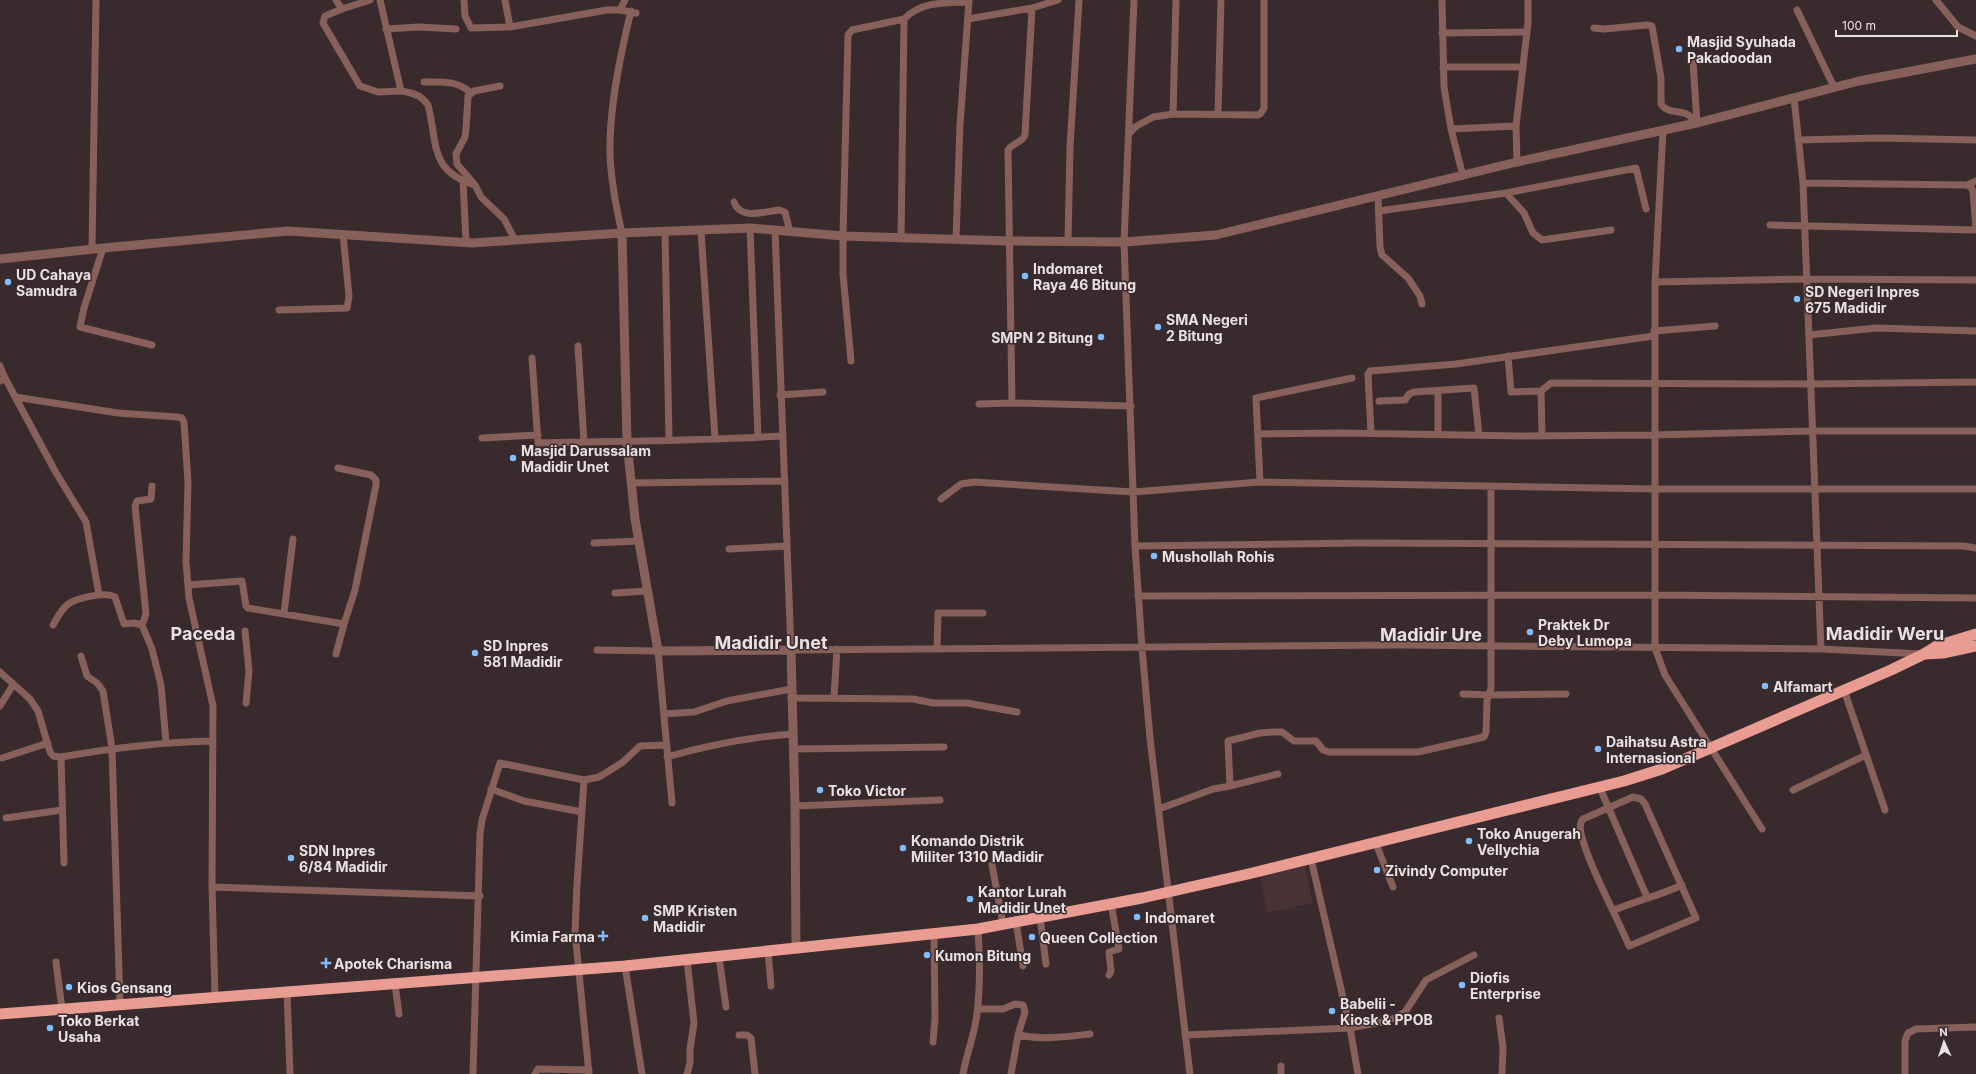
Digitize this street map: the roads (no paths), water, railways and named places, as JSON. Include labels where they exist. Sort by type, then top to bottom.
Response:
[{"type":"highway","points":[[0,1014],[625,966],[934,934],[978,929],[1016,922],[1169,891],[1311,859],[1375,841],[1600,788],[1662,769],[1712,749],[1924,654],[1937,646],[1976,634]]},
{"type":"highway","points":[[1924,654],[1943,653],[1976,646]]},
{"type":"street","points":[[92,249],[96,0]]},
{"type":"street","points":[[336,0],[342,9]]},
{"type":"street","points":[[370,0],[326,16],[323,23],[360,86],[378,92],[401,91],[413,93],[422,98],[428,105],[440,160],[446,170],[463,181],[475,185]]},
{"type":"street","points":[[380,0],[401,91]]},
{"type":"street","points":[[464,0],[465,16],[471,28],[526,25],[591,12],[620,10],[634,12],[622,47],[610,153],[614,197],[622,233],[627,442],[639,541],[658,651],[672,804]]},
{"type":"street","points":[[505,0],[510,27]]},
{"type":"street","points":[[620,10],[625,0]]},
{"type":"street","points":[[968,19],[1032,8],[1058,0]]},
{"type":"street","points":[[1068,242],[1070,147],[1079,0]]},
{"type":"street","points":[[1134,0],[1124,242],[1135,546],[1142,648],[1190,1074]]},
{"type":"street","points":[[1172,114],[1176,0]]},
{"type":"street","points":[[1218,115],[1221,0]]},
{"type":"street","points":[[1129,134],[1135,127],[1148,119],[1172,114],[1258,115],[1261,113],[1264,108],[1264,0]]},
{"type":"street","points":[[1442,0],[1444,87],[1451,129],[1463,176]]},
{"type":"street","points":[[1517,162],[1516,126],[1527,32],[1528,0]]},
{"type":"street","points":[[1936,0],[1958,27],[1976,36]]},
{"type":"street","points":[[851,361],[843,274],[842,236],[848,35],[852,30],[904,19],[910,13],[930,4],[969,1],[960,125],[956,239]]},
{"type":"street","points":[[1012,403],[1008,150],[1010,147],[1021,141],[1025,135],[1032,8]]},
{"type":"street","points":[[1797,10],[1834,87]]},
{"type":"street","points":[[901,239],[904,19]]},
{"type":"street","points":[[1594,28],[1604,29],[1647,25],[1652,26],[1662,78],[1661,104],[1665,109],[1686,113],[1696,123]]},
{"type":"street","points":[[386,29],[419,27],[456,29]]},
{"type":"street","points":[[1442,33],[1527,32]]},
{"type":"street","points":[[0,260],[92,249],[288,232],[466,242],[622,233],[750,228],[842,236],[1010,242],[1124,242],[1216,236],[1517,162],[1696,123],[1834,87],[1976,59]]},
{"type":"street","points":[[1693,62],[1696,123]]},
{"type":"street","points":[[1443,68],[1523,67]]},
{"type":"street","points":[[424,82],[450,82],[463,85],[471,93]]},
{"type":"street","points":[[500,86],[471,93],[468,96],[465,137],[455,159],[457,164],[475,185],[481,196],[504,219],[515,240]]},
{"type":"street","points":[[1794,98],[1803,183],[1822,649]]},
{"type":"street","points":[[1451,129],[1516,126]]},
{"type":"street","points":[[1663,130],[1655,282],[1654,333],[1654,435],[1656,489],[1654,545],[1655,648],[1665,674],[1762,829]]},
{"type":"street","points":[[1798,140],[1880,138],[1976,140]]},
{"type":"street","points":[[1380,211],[1506,193],[1636,168],[1646,208]]},
{"type":"street","points":[[463,181],[466,242]]},
{"type":"street","points":[[1803,183],[1967,185],[1976,181]]},
{"type":"street","points":[[1770,225],[1976,229],[1973,192],[1967,185]]},
{"type":"street","points":[[1506,193],[1524,213],[1533,233],[1542,240],[1611,230]]},
{"type":"street","points":[[1378,196],[1380,211],[1380,247],[1382,255],[1408,278],[1420,296],[1422,304]]},
{"type":"street","points":[[734,202],[736,208],[741,212],[779,210],[785,212],[790,232]]},
{"type":"street","points":[[750,228],[758,437]]},
{"type":"street","points":[[701,230],[715,438]]},
{"type":"street","points":[[775,230],[796,806],[796,949]]},
{"type":"street","points":[[665,232],[669,439]]},
{"type":"street","points":[[279,310],[347,308],[349,296],[343,234]]},
{"type":"street","points":[[103,248],[84,308],[80,327],[152,345]]},
{"type":"street","points":[[1655,282],[1806,279],[1976,280]]},
{"type":"street","points":[[1371,433],[1368,374],[1370,371],[1456,364],[1654,333],[1714,326]]},
{"type":"street","points":[[1809,335],[1876,328],[1976,331]]},
{"type":"street","points":[[578,346],[584,442]]},
{"type":"street","points":[[1508,356],[1511,392],[1541,391],[1551,383],[1811,384],[1976,382]]},
{"type":"street","points":[[532,358],[538,443],[627,442],[669,439],[782,436]]},
{"type":"street","points":[[0,366],[3,380],[15,398],[86,522],[99,595]]},
{"type":"street","points":[[1260,482],[1256,398],[1352,378]]},
{"type":"street","points":[[1380,401],[1405,400],[1409,394],[1414,392],[1474,388],[1479,435]]},
{"type":"street","points":[[1438,391],[1438,434]]},
{"type":"street","points":[[1541,391],[1542,436]]},
{"type":"street","points":[[780,395],[823,392]]},
{"type":"street","points":[[15,398],[118,413],[182,418],[184,422],[188,482],[186,562],[188,585],[193,623],[211,696],[213,741],[212,887],[215,997]]},
{"type":"street","points":[[979,404],[1012,403],[1131,406]]},
{"type":"street","points":[[1258,434],[1371,433],[1542,436],[1812,431],[1976,431]]},
{"type":"street","points":[[482,438],[538,435]]},
{"type":"street","points":[[336,654],[355,590],[376,485],[376,480],[371,475],[338,468]]},
{"type":"street","points":[[631,482],[784,481]]},
{"type":"street","points":[[941,499],[962,484],[974,482],[1133,492],[1260,482],[1656,489],[1976,489]]},
{"type":"street","points":[[152,486],[151,499],[138,500],[135,506],[146,614],[142,625],[152,649],[161,685],[166,742]]},
{"type":"street","points":[[1230,786],[1228,741],[1260,733],[1282,732],[1294,740],[1316,741],[1325,752],[1418,752],[1484,737],[1486,732],[1487,702],[1490,695],[1491,486]]},
{"type":"street","points":[[284,613],[293,539]]},
{"type":"street","points":[[594,543],[639,541]]},
{"type":"street","points":[[1135,546],[1359,543],[1491,545],[1964,546],[1976,548]]},
{"type":"street","points":[[729,549],[787,546]]},
{"type":"street","points":[[188,585],[242,581],[247,607],[344,624]]},
{"type":"street","points":[[615,593],[647,591]]},
{"type":"street","points":[[52,625],[62,611],[73,601],[99,595],[115,597],[124,624],[134,623],[142,625]]},
{"type":"street","points":[[1138,596],[1654,595],[1976,598]]},
{"type":"street","points":[[937,649],[938,613],[983,613]]},
{"type":"street","points":[[245,632],[249,671],[246,703]]},
{"type":"street","points":[[597,650],[658,651],[1142,648],[1399,645],[1822,649],[1924,654]]},
{"type":"street","points":[[834,697],[837,649]]},
{"type":"street","points":[[81,656],[87,676],[97,683],[103,690],[112,748],[120,1004]]},
{"type":"street","points":[[0,672],[30,699],[38,711],[50,752],[54,756],[61,757],[112,748],[166,742],[213,741]]},
{"type":"street","points":[[0,706],[13,685]]},
{"type":"street","points":[[1844,690],[1885,810]]},
{"type":"street","points":[[664,714],[694,712],[727,701],[791,693],[834,697],[892,698],[932,703],[967,703],[1017,712]]},
{"type":"street","points":[[1463,694],[1566,694]]},
{"type":"street","points":[[667,757],[722,743],[761,736],[793,734]]},
{"type":"street","points":[[2,758],[48,743]]},
{"type":"street","points":[[469,1074],[474,1074],[476,977],[480,896],[480,834],[482,820],[500,762],[584,780],[599,777],[623,762],[640,746],[666,745]]},
{"type":"street","points":[[794,749],[944,747]]},
{"type":"street","points":[[1793,790],[1866,755]]},
{"type":"street","points":[[61,757],[64,863]]},
{"type":"street","points":[[1159,809],[1213,789],[1278,774]]},
{"type":"street","points":[[535,1074],[538,1069],[589,1072],[575,932],[584,780]]},
{"type":"street","points":[[1600,788],[1647,897]]},
{"type":"street","points":[[492,789],[524,800],[582,812]]},
{"type":"street","points":[[1634,797],[1641,799],[1645,804],[1682,885],[1696,918],[1629,946],[1584,841],[1580,826],[1583,819],[1634,797]]},
{"type":"street","points":[[796,806],[940,800]]},
{"type":"street","points":[[6,818],[62,810]]},
{"type":"street","points":[[1375,841],[1393,887]]},
{"type":"street","points":[[1311,859],[1350,1028],[1358,1074]]},
{"type":"street","points":[[992,864],[1003,924]]},
{"type":"street","points":[[1613,909],[1617,909],[1647,897],[1664,893],[1682,885]]},
{"type":"street","points":[[212,887],[480,896]]},
{"type":"street","points":[[1109,975],[1111,971],[1109,952],[1119,949],[1112,903]]},
{"type":"street","points":[[1040,917],[1046,964]]},
{"type":"street","points":[[1016,922],[1023,966]]},
{"type":"street","points":[[963,1074],[978,1010],[980,983],[978,929]]},
{"type":"street","points":[[933,1042],[935,1019],[934,934]]},
{"type":"street","points":[[768,951],[771,986]]},
{"type":"street","points":[[1185,1035],[1350,1028],[1395,1018],[1405,1012],[1426,980],[1474,955]]},
{"type":"street","points":[[719,956],[726,1007]]},
{"type":"street","points":[[687,1074],[690,1063],[690,1049],[694,1023],[688,960]]},
{"type":"street","points":[[56,962],[62,1009]]},
{"type":"street","points":[[625,966],[642,1074]]},
{"type":"street","points":[[395,984],[399,1014]]},
{"type":"street","points":[[287,991],[290,1074]]},
{"type":"street","points":[[978,1010],[1003,1010],[1015,1004],[1023,1005],[1025,1012],[1018,1035],[1011,1074]]},
{"type":"street","points":[[1499,1018],[1503,1048],[1502,1074]]},
{"type":"street","points":[[1905,1074],[1905,1041],[1908,1033],[1916,1029],[1976,1027]]},
{"type":"street","points":[[1018,1035],[1043,1039],[1090,1034]]},
{"type":"street","points":[[739,1035],[747,1035],[751,1038],[755,1074]]},
{"type":"place","name":"Masjid Syuhada Pakadoodan","points":[[1679,49]]},
{"type":"place","name":"Indomaret Raya 46 Bitung","points":[[1025,276]]},
{"type":"place","name":"UD Cahaya Samudra","points":[[8,282]]},
{"type":"place","name":"SD Negeri Inpres 675 Madidir","points":[[1797,299]]},
{"type":"place","name":"SMA Negeri 2 Bitung","points":[[1158,327]]},
{"type":"place","name":"SMPN 2 Bitung","points":[[1101,337]]},
{"type":"place","name":"Masjid Darussalam Madidir Unet","points":[[513,458]]},
{"type":"place","name":"Mushollah Rohis","points":[[1154,556]]},
{"type":"place","name":"Praktek Dr Deby Lumopa","points":[[1530,632]]},
{"type":"place","name":"SD Inpres 581 Madidir","points":[[475,653]]},
{"type":"place","name":"Alfamart","points":[[1765,686]]},
{"type":"place","name":"Daihatsu Astra Internasional","points":[[1598,749]]},
{"type":"place","name":"Toko Victor","points":[[820,790]]},
{"type":"place","name":"Toko Anugerah Vellychia","points":[[1469,841]]},
{"type":"place","name":"Komando Distrik Militer 1310 Madidir","points":[[903,848]]},
{"type":"place","name":"SDN Inpres 6/84 Madidir","points":[[291,858]]},
{"type":"place","name":"Zivindy Computer","points":[[1377,870]]},
{"type":"place","name":"Kantor Lurah Madidir Unet","points":[[970,899]]},
{"type":"place","name":"Indomaret","points":[[1137,917]]},
{"type":"place","name":"SMP Kristen Madidir","points":[[645,918]]},
{"type":"place","name":"Kimia Farma","points":[[603,936]]},
{"type":"place","name":"Queen Collection","points":[[1032,937]]},
{"type":"place","name":"Kumon Bitung","points":[[927,955]]},
{"type":"place","name":"Apotek Charisma","points":[[326,963]]},
{"type":"place","name":"Diofis Enterprise","points":[[1462,985]]},
{"type":"place","name":"Kios Gensang","points":[[69,987]]},
{"type":"place","name":"Babelii - Kiosk & PPOB","points":[[1332,1011]]},
{"type":"place","name":"Toko Berkat Usaha","points":[[50,1028]]},
{"type":"district","name":"Paceda","points":[[203,633]]},
{"type":"district","name":"Madidir Weru","points":[[1885,633]]},
{"type":"district","name":"Madidir Ure","points":[[1431,634]]},
{"type":"district","name":"Madidir Unet","points":[[771,642]]}]
